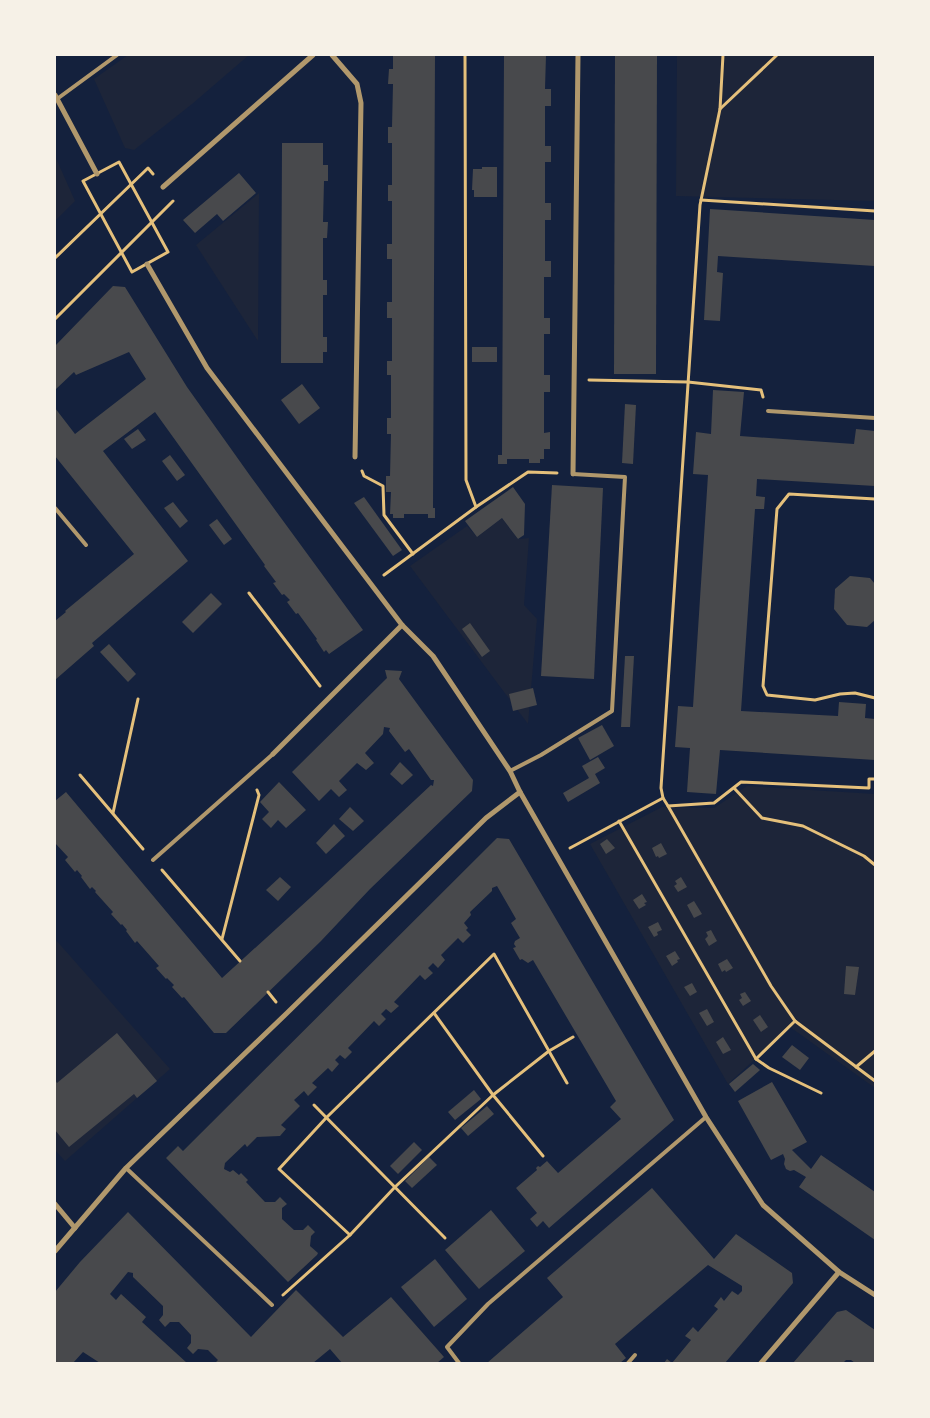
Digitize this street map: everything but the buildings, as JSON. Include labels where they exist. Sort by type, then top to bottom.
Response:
[{"type":"street","points":[[163,187],[312,55]]},
{"type":"street","points":[[332,55],[357,84],[360,103],[355,457]]},
{"type":"street","points":[[573,474],[578,55]]},
{"type":"street","points":[[56,97],[97,174]]},
{"type":"street","points":[[147,264],[207,368],[402,625],[433,656],[510,771],[520,792],[706,1117],[763,1205],[839,1272],[875,1295]]},
{"type":"street","points":[[274,754],[402,625]]},
{"type":"street","points":[[55,1251],[126,1168],[486,818],[520,792]]},
{"type":"street","points":[[55,1204],[75,1228]]},
{"type":"street","points":[[761,1363],[839,1272]]},
{"type":"lane","points":[[56,97],[117,55]]},
{"type":"lane","points":[[768,411],[875,418]]},
{"type":"lane","points":[[510,771],[541,755],[612,710],[625,477],[573,474]]},
{"type":"lane","points":[[55,508],[86,545]]},
{"type":"lane","points":[[153,860],[274,754]]},
{"type":"lane","points":[[459,1363],[446,1347],[488,1304],[706,1117]]},
{"type":"lane","points":[[126,1168],[272,1305]]},
{"type":"lane","points":[[628,1363],[635,1355]]},
{"type":"path","points":[[465,55],[466,480],[476,507]]},
{"type":"path","points":[[724,55],[720,109],[701,200],[661,788],[663,798],[771,986],[795,1020],[875,1081]]},
{"type":"path","points":[[720,109],[776,55]]},
{"type":"path","points":[[119,162],[131,185],[168,252],[132,272],[83,181],[119,162]]},
{"type":"path","points":[[55,258],[148,168],[175,200],[55,319]]},
{"type":"path","points":[[701,200],[875,211]]},
{"type":"path","points":[[574,380],[688,382],[761,390],[768,411]]},
{"type":"path","points":[[355,457],[364,476],[383,486],[384,515],[414,554]]},
{"type":"path","points":[[371,584],[476,507],[528,472],[573,474]]},
{"type":"path","points":[[875,499],[789,494],[777,509],[763,686],[766,695],[815,700],[840,694],[855,693],[875,698]]},
{"type":"path","points":[[250,593],[329,698]]},
{"type":"path","points":[[113,813],[138,699]]},
{"type":"path","points":[[222,939],[258,795],[251,774]]},
{"type":"path","points":[[668,806],[714,803],[741,782],[869,788],[869,779],[875,779]]},
{"type":"path","points":[[734,788],[762,818],[803,826],[864,856],[875,865]]},
{"type":"path","points":[[557,856],[663,798]]},
{"type":"path","points":[[619,821],[756,1059],[769,1068],[821,1093]]},
{"type":"path","points":[[350,1235],[279,1169],[326,1118],[494,954],[567,1083]]},
{"type":"path","points":[[434,1013],[492,1095],[543,1156]]},
{"type":"path","points":[[756,1059],[795,1020]]},
{"type":"path","points":[[272,1305],[350,1235],[395,1187],[492,1095],[549,1051],[573,1038]]},
{"type":"path","points":[[856,1067],[875,1051]]},
{"type":"path","points":[[314,1105],[445,1238]]},
{"type":"shaded area","points":[[128,55],[249,55],[134,150],[125,148],[94,79]]},
{"type":"shaded area","points":[[677,55],[875,55],[875,201],[676,196]]},
{"type":"shaded area","points":[[55,156],[75,201],[55,221]]},
{"type":"shaded area","points":[[259,193],[258,341],[196,245]]},
{"type":"shaded area","points":[[502,518],[518,539],[529,538],[524,605],[537,619],[528,724],[410,566],[467,526],[477,537]]},
{"type":"shaded area","points":[[747,786],[875,794],[875,1088],[790,1027],[728,1084],[590,844],[662,807],[714,808]]},
{"type":"shaded area","points":[[55,939],[170,1069],[65,1161],[55,1150]]}]
